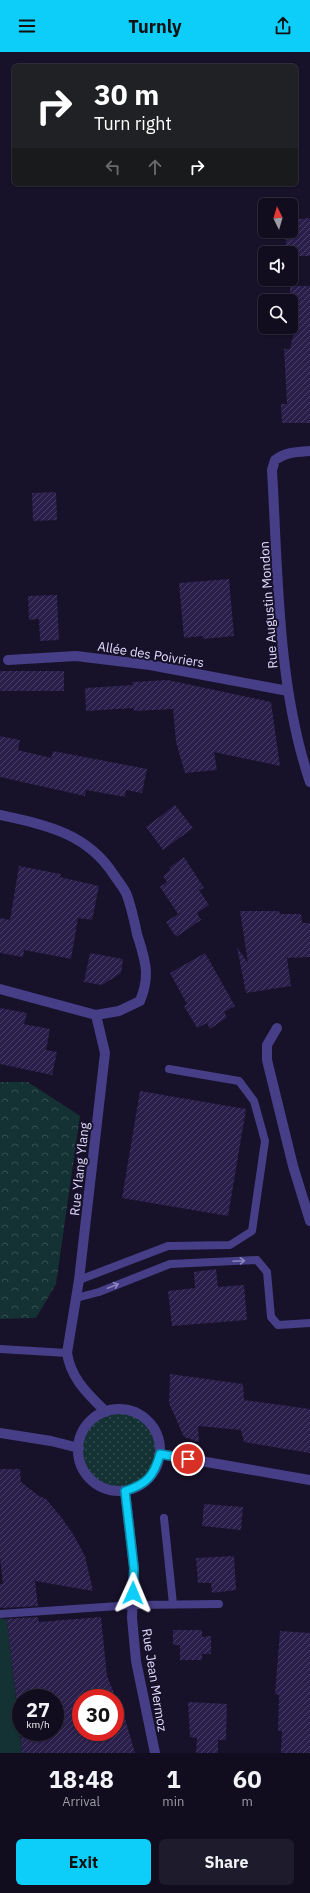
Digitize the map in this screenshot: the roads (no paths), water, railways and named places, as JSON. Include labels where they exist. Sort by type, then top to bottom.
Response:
[{"type":"street","name":"Rue Augustin Mondon","points":[[310,451],[293,452],[283,455],[275,460],[272,470],[280,602],[288,692],[300,754],[310,782]]},
{"type":"street","name":"Allée des Poivriers","points":[[8,660],[76,656],[150,665],[288,692]]},
{"type":"street","points":[[0,815],[50,826],[72,836],[90,848],[108,865],[126,892],[147,972],[146,986],[140,1001],[131,1007],[119,1011],[96,1015],[0,989]]},
{"type":"street","name":"Rue Ylang Ylang","points":[[96,1015],[105,1053],[79,1280],[67,1353],[69,1364],[78,1382],[106,1412]]},
{"type":"street","points":[[277,1028],[267,1045],[267,1060],[293,1166],[310,1220]]},
{"type":"street","points":[[120,1409],[133,1412],[145,1419],[154,1428],[159,1441],[160,1454],[157,1467],[149,1478],[138,1487],[125,1491],[112,1490],[99,1486],[89,1478],[82,1466],[79,1448],[80,1440],[85,1428],[94,1418],[106,1412],[120,1409]]},
{"type":"street","points":[[0,1433],[51,1441],[79,1448]]},
{"type":"street","points":[[160,1454],[310,1480]]},
{"type":"street","name":"Rue Jean Mermoz","points":[[125,1491],[134,1568],[133,1605],[136,1661],[155,1753]]},
{"type":"lane","points":[[79,1280],[168,1246],[230,1245],[252,1231],[264,1141],[254,1101],[239,1081],[168,1069]]},
{"type":"lane","points":[[76,1298],[99,1292],[170,1264],[257,1260],[267,1272],[271,1317],[278,1325],[310,1323]]},
{"type":"lane","points":[[0,1349],[67,1353]]},
{"type":"lane","points":[[164,1518],[174,1604]]},
{"type":"lane","points":[[0,1614],[133,1605],[219,1604]]}]
